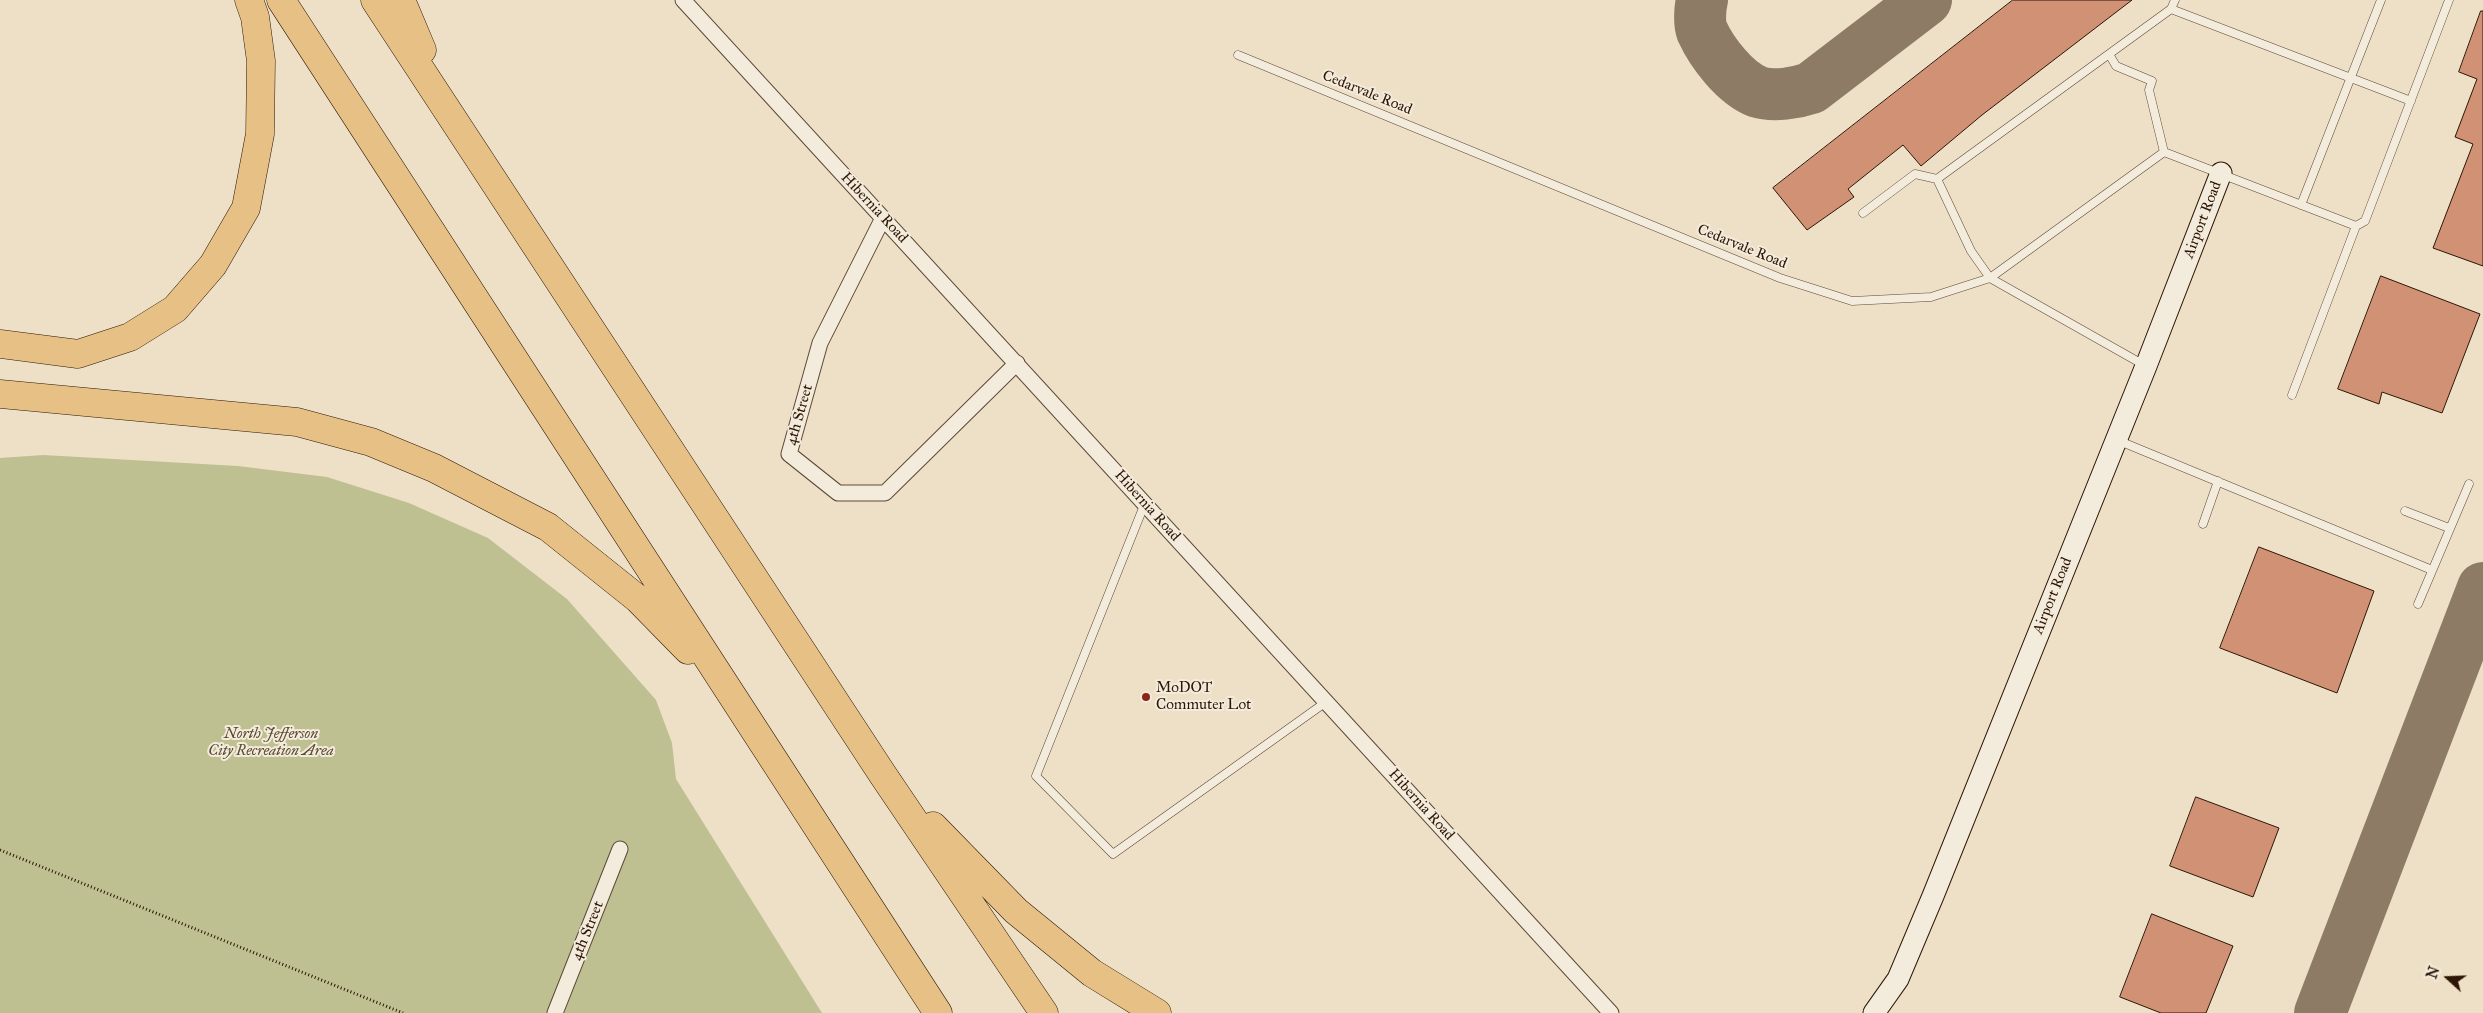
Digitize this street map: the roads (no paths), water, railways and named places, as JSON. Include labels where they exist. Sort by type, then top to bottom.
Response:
[{"type":"highway","points":[[0,344],[78,354],[130,337],[175,309],[213,265],[246,208],[260,134],[261,61],[255,17],[249,0]]},
{"type":"highway","points":[[281,0],[938,1013]]},
{"type":"highway","points":[[375,0],[883,775],[1044,1013]]},
{"type":"highway","points":[[401,0],[446,109]]},
{"type":"highway","points":[[0,394],[298,422],[371,442],[434,468],[548,527],[638,599],[730,694]]},
{"type":"highway","points":[[883,775],[1016,911],[1092,973],[1157,1013]]},
{"type":"street","name":"Hibernia Road","points":[[683,0],[1611,1013]]},
{"type":"street","name":"Airport Road","points":[[1874,1013],[1898,979],[1933,896],[2146,366],[2220,173]]},
{"type":"street","name":"4th Street","points":[[883,218],[820,344],[789,454],[838,492],[884,493],[1017,363]]},
{"type":"street","name":"4th Street","points":[[555,1013],[620,849]]},
{"type":"lane","points":[[1863,213],[1915,174],[1937,179],[2171,9],[2175,0]]},
{"type":"lane","points":[[2301,205],[2381,0]]},
{"type":"lane","points":[[2292,395],[2356,226],[2365,221],[2449,0]]},
{"type":"lane","points":[[2171,9],[2410,102]]},
{"type":"lane","points":[[2109,54],[2116,66],[2152,80],[2149,90],[2164,152],[2356,226]]},
{"type":"lane","name":"Cedarvale Road","points":[[1238,55],[1770,274],[1852,300],[1931,297],[1990,278],[2164,152]]},
{"type":"lane","points":[[1937,179],[1971,251],[1990,278],[2146,366]]},
{"type":"lane","points":[[2116,439],[2432,570]]},
{"type":"lane","points":[[2203,524],[2218,481]]},
{"type":"lane","points":[[2418,604],[2469,484]]},
{"type":"lane","points":[[1144,503],[1036,776],[1113,854],[1326,702]]},
{"type":"lane","points":[[2406,511],[2449,528]]},
{"type":"place","name":"MoDOT Commuter Lot","points":[[1146,697]]},
{"type":"park label","name":"North Jefferson City Recreation Area","points":[[271,742]]}]
